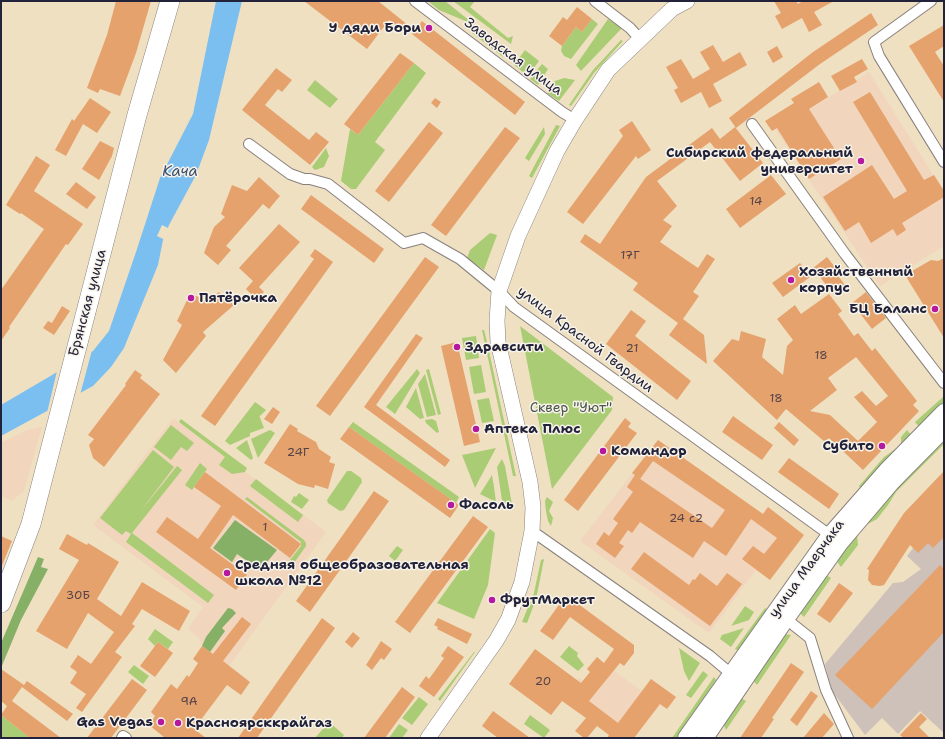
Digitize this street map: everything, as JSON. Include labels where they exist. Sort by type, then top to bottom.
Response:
[{"type":"highway","name":"Брянская улица","points":[[1,602],[31,524],[60,415],[75,349],[137,115],[170,1]]},
{"type":"main road","name":"улица Маерчака","points":[[705,738],[736,678],[835,539],[888,469],[944,412]]},
{"type":"main road","name":"улица Маерчака","points":[[686,738],[786,619],[835,539],[944,429]]},
{"type":"street","name":"Заводская улица","points":[[415,1],[562,112],[575,120]]},
{"type":"street","points":[[595,1],[630,28],[640,39]]},
{"type":"street","points":[[428,738],[496,642],[508,620],[522,582],[532,531],[533,507],[530,482],[498,342],[497,321],[499,291],[518,236],[532,203],[558,151],[575,120],[608,70],[672,9],[687,1]]},
{"type":"street","points":[[931,1],[874,42],[879,56],[944,162]]},
{"type":"street","points":[[752,124],[845,254],[944,383]]},
{"type":"street","name":"улица Красной Гвардии","points":[[250,144],[290,174],[304,179],[310,179],[328,184],[404,243],[424,238],[460,259],[499,291],[514,307],[835,539]]},
{"type":"street","points":[[532,531],[704,652],[736,678]]},
{"type":"street","points":[[786,619],[810,638],[826,690],[848,738]]},
{"type":"shaded area","name":"Сибирский федеральный университет","points":[[869,72],[944,192],[944,246],[880,286],[776,130]]},
{"type":"shaded area","name":"Средняя общеобразовательная школа №12","points":[[173,418],[326,532],[229,666],[202,646],[199,638],[188,629],[203,607],[93,525]]},
{"type":"shaded area","points":[[42,427],[24,491],[12,501],[1,496],[1,443],[27,430]]},
{"type":"shaded area","points":[[658,440],[762,514],[768,507],[804,535],[770,580],[756,570],[709,633],[580,541]]},
{"type":"shaded area","points":[[944,511],[944,733],[920,711],[898,734],[882,718],[865,735],[832,691],[825,664],[893,583],[903,582],[921,569],[907,556]]},
{"type":"shaded area","points":[[535,649],[577,680],[579,678],[597,691],[614,671],[642,691],[651,679],[676,697],[667,709],[660,705],[634,738],[607,738],[609,734],[562,701],[551,715],[509,684]]},
{"type":"green space","points":[[428,1],[445,1],[475,25],[439,10]]},
{"type":"green space","points":[[453,1],[475,1],[470,7],[508,38],[513,36],[511,44]]},
{"type":"green space","points":[[592,19],[598,24],[571,59],[564,56],[561,51],[562,46],[576,27],[582,32]]},
{"type":"green space","points":[[608,19],[622,28],[581,71],[576,65]]},
{"type":"green space","points":[[471,32],[502,46],[503,57]]},
{"type":"green space","points":[[621,40],[623,41],[594,73],[571,106],[569,105],[593,70]]},
{"type":"green space","points":[[525,50],[539,61],[528,76],[514,65]]},
{"type":"green space","points":[[414,63],[426,73],[375,142],[385,150],[356,189],[351,189],[341,181],[350,129],[358,135]]},
{"type":"green space","points":[[542,64],[548,69],[538,85],[530,79]]},
{"type":"green space","points":[[564,78],[575,80],[559,101],[547,93],[555,81]]},
{"type":"green space","points":[[315,80],[338,99],[330,108],[307,90]]},
{"type":"green space","points":[[556,125],[560,126],[532,178],[529,176]]},
{"type":"green space","points":[[544,127],[545,134],[529,161],[525,158]]},
{"type":"green space","points":[[326,148],[329,156],[324,167],[315,170],[312,167]]},
{"type":"green space","points":[[490,233],[497,235],[484,270],[467,258],[470,250]]},
{"type":"green space","name":"Сквер \"Уют\"","points":[[520,326],[613,397],[612,410],[552,489]]},
{"type":"green space","points":[[482,330],[484,330],[487,342],[516,476],[513,476]]},
{"type":"green space","points":[[476,336],[479,358],[466,360],[462,338]]},
{"type":"green space","points":[[481,365],[486,392],[474,394],[469,367]]},
{"type":"green space","points":[[417,369],[420,373],[395,414],[386,407]]},
{"type":"green space","points":[[429,369],[441,414],[438,415],[426,370]]},
{"type":"green space","points":[[425,374],[436,415],[427,417],[418,384]]},
{"type":"green space","points":[[416,388],[424,418],[420,419],[406,407]]},
{"type":"green space","points":[[943,397],[944,404],[920,428],[915,422]]},
{"type":"green space","points":[[489,398],[494,421],[482,423],[477,400]]},
{"type":"green space","points":[[255,402],[266,410],[260,416],[259,415],[264,428],[250,433],[250,436],[230,445],[225,441]]},
{"type":"green space","points":[[181,419],[247,468],[245,472],[232,474],[219,465],[225,457],[179,422]]},
{"type":"green space","points":[[432,419],[436,421],[439,432],[437,433],[426,423],[425,420]]},
{"type":"green space","points":[[353,422],[459,497],[456,503],[349,427]]},
{"type":"green space","points":[[171,425],[194,443],[187,451],[181,447],[171,460],[154,447]]},
{"type":"green space","points":[[270,430],[275,433],[258,458],[251,439]]},
{"type":"green space","points":[[907,430],[911,435],[860,488],[859,486],[884,457],[901,445],[901,437]]},
{"type":"green space","points":[[944,438],[944,444],[896,492],[877,519],[866,525],[892,492]]},
{"type":"green space","points":[[247,440],[253,458],[251,460],[236,448]]},
{"type":"green space","points":[[496,448],[479,480],[475,488],[462,455]]},
{"type":"green space","points":[[153,450],[174,467],[140,512],[177,466],[182,470],[132,533],[214,595],[208,603],[126,542],[131,534],[126,531],[122,535],[100,518]]},
{"type":"green space","points":[[502,459],[505,466],[513,510],[503,507],[497,467]]},
{"type":"green space","points":[[200,463],[207,469],[192,490],[185,485]]},
{"type":"green space","points":[[347,471],[351,471],[361,478],[362,482],[344,510],[340,511],[328,503],[327,500]]},
{"type":"green space","points":[[492,475],[494,487],[496,502],[480,494]]},
{"type":"green space","points":[[256,479],[303,515],[298,522],[250,486]]},
{"type":"green space","points":[[299,493],[309,500],[302,509],[291,502],[294,496],[296,497]]},
{"type":"green space","points":[[247,497],[304,540],[306,546],[294,563],[290,560],[301,546],[301,542],[245,499]]},
{"type":"green space","points":[[547,497],[553,502],[549,511],[553,518],[551,526],[548,521],[546,511],[545,501]]},
{"type":"green space","points":[[235,520],[277,550],[262,568],[256,567],[237,554],[232,562],[213,548]]},
{"type":"green space","points":[[490,529],[495,533],[488,585],[474,619],[437,603]]},
{"type":"green space","points":[[857,534],[858,545],[841,567],[837,558]]},
{"type":"green space","points":[[397,546],[403,550],[395,561],[389,556]]},
{"type":"green space","points":[[38,557],[44,559],[41,567],[48,569],[21,620],[1,668],[1,643]]},
{"type":"green space","points":[[544,559],[536,599],[527,623],[522,622],[534,593],[541,560]]},
{"type":"green space","points":[[826,575],[831,578],[804,617],[801,614],[801,610]]},
{"type":"green space","points":[[745,606],[754,612],[749,620],[731,626]]},
{"type":"green space","points":[[228,608],[232,609],[236,613],[222,628],[225,631],[210,652],[202,646],[206,637]]},
{"type":"green space","points":[[765,608],[769,611],[740,652],[735,649]]},
{"type":"green space","points":[[744,628],[731,647],[720,639],[722,635]]},
{"type":"green space","points":[[155,629],[173,642],[168,649],[158,642],[155,646],[148,639]]},
{"type":"green space","points":[[784,634],[791,635],[757,685],[752,679]]},
{"type":"green space","points":[[569,646],[578,653],[577,656],[584,665],[578,671],[560,657]]},
{"type":"green space","points":[[679,648],[700,663],[689,681],[684,671]]},
{"type":"green space","points":[[475,652],[440,701],[438,699]]},
{"type":"green space","points":[[134,665],[149,676],[143,684],[128,672]]},
{"type":"green space","points":[[703,671],[708,675],[691,698],[686,695]]},
{"type":"green space","points":[[714,677],[716,680],[676,738],[672,738]]},
{"type":"green space","points":[[419,697],[428,704],[412,725],[402,718]]},
{"type":"green space","points":[[741,698],[746,701],[726,730],[723,723]]},
{"type":"green space","points":[[1,715],[30,738],[1,738]]},
{"type":"green space","points":[[530,715],[550,730],[544,738],[524,724]]},
{"type":"green space","points":[[329,722],[344,735],[342,738],[315,738]]},
{"type":"green space","points":[[399,724],[408,730],[402,738],[389,738]]},
{"type":"water","name":"Кача","points":[[216,1],[242,1],[209,140],[196,175],[169,225],[163,240],[158,265],[124,348],[111,367],[93,386],[1,436],[1,405],[93,351],[109,331],[160,178],[193,114]]},
{"type":"pier","points":[[162,225],[170,229],[165,240],[157,236]]},
{"type":"pier","points":[[92,350],[80,395],[47,413],[57,371]]},
{"type":"building","points":[[116,1],[151,1],[136,53],[120,96],[100,89],[98,93],[87,88],[107,35]]},
{"type":"building","points":[[304,1],[378,1],[408,25],[403,31],[389,20],[367,49]]},
{"type":"building","points":[[774,1],[796,1],[798,4],[803,1],[834,1],[814,12],[822,25],[809,32],[802,18],[782,29],[775,16],[781,13]]},
{"type":"building","points":[[577,7],[592,19],[582,32],[576,27],[562,46],[549,36],[563,17],[567,20]]},
{"type":"building","points":[[871,13],[878,25],[820,64],[736,128],[729,118],[813,52]]},
{"type":"building","points":[[422,21],[525,102],[515,115],[412,34]]},
{"type":"building","points":[[944,25],[944,46],[935,52],[944,66],[944,102],[909,46]]},
{"type":"building","points":[[713,45],[723,62],[740,52],[747,65],[713,84],[722,101],[709,108],[701,92],[681,103],[674,90],[678,88],[666,67],[681,59],[693,79],[710,69],[700,52]]},
{"type":"building","points":[[777,46],[783,57],[773,63],[767,52]]},
{"type":"building","points":[[400,53],[414,63],[358,135],[344,124]]},
{"type":"building","points":[[862,59],[868,69],[854,77],[857,82],[840,91],[831,76]]},
{"type":"building","points":[[276,68],[292,80],[282,92],[278,89],[265,105],[309,140],[316,132],[329,142],[310,165],[242,110]]},
{"type":"building","points":[[819,82],[828,97],[809,109],[841,159],[809,179],[777,128],[772,131],[765,121],[794,103],[791,99]]},
{"type":"building","points":[[870,92],[924,180],[934,175],[944,191],[944,197],[902,223],[906,230],[897,236],[893,229],[871,243],[859,222],[845,231],[823,197],[872,165],[894,199],[907,191],[853,102]]},
{"type":"building","points":[[90,98],[111,112],[97,133],[83,124],[66,156],[55,150],[72,119],[74,121]]},
{"type":"building","points":[[435,98],[441,102],[437,108],[431,103]]},
{"type":"building","points":[[632,121],[651,150],[638,159],[636,156],[583,224],[567,212],[623,136],[619,130]]},
{"type":"building","points":[[429,122],[443,133],[389,202],[375,191]]},
{"type":"building","points":[[505,127],[520,138],[446,236],[431,225]]},
{"type":"building","points":[[735,127],[763,163],[740,181],[710,142],[657,181],[677,206],[663,220],[672,226],[660,242],[698,268],[707,254],[715,259],[693,292],[699,296],[683,319],[704,335],[707,364],[669,335],[678,323],[633,290],[638,283],[580,242],[585,234],[600,244],[646,177],[712,128],[720,139]]},
{"type":"building","points":[[100,141],[114,148],[112,156],[99,180],[82,169]]},
{"type":"building","points":[[36,156],[50,165],[34,191],[83,224],[68,245],[66,244],[1,341],[1,290],[44,229],[21,213],[20,214],[6,205]]},
{"type":"building","points":[[771,175],[786,194],[740,228],[726,209]]},
{"type":"building","points":[[259,177],[280,196],[269,209],[263,204],[226,246],[231,250],[218,265],[204,253],[214,227],[225,217],[221,214],[232,185],[247,191]]},
{"type":"building","points":[[76,182],[96,197],[87,209],[66,194]]},
{"type":"building","points":[[311,195],[384,249],[374,263],[301,209]]},
{"type":"building","points":[[279,224],[300,242],[259,287],[264,292],[256,299],[246,289],[253,281],[239,268]]},
{"type":"building","points":[[315,249],[333,262],[215,426],[201,416],[314,259],[310,256]]},
{"type":"building","points":[[425,257],[439,267],[330,416],[316,406]]},
{"type":"building","points":[[827,257],[838,271],[835,272],[845,285],[833,294],[813,268]]},
{"type":"building","name":"БЦ Баланс","points":[[944,258],[944,338],[905,275],[931,260],[938,261]]},
{"type":"building","name":"Хозяйственный корпус","points":[[800,263],[810,277],[783,297],[772,283]]},
{"type":"building","points":[[219,292],[234,305],[203,332],[206,336],[176,373],[163,360],[182,325],[177,321],[190,294],[208,300]]},
{"type":"building","points":[[866,292],[886,318],[872,329],[852,303]]},
{"type":"building","points":[[829,294],[842,311],[838,314],[854,336],[858,333],[872,351],[875,348],[917,401],[913,405],[919,411],[863,470],[829,438],[825,442],[786,409],[777,420],[713,361],[732,339],[739,341],[741,331],[766,339],[762,357],[783,375],[787,346],[793,340],[777,319],[795,305],[801,314]],"holes":[[[856,357],[888,396],[876,406],[862,391],[854,397],[877,422],[858,441],[830,415],[810,411],[837,390],[828,378]]]},
{"type":"building","points":[[62,306],[70,311],[54,335],[43,328],[48,321],[52,323]]},
{"type":"building","points":[[631,310],[646,321],[635,336],[691,381],[677,400],[606,344]]},
{"type":"building","points":[[416,334],[423,338],[376,405],[450,460],[445,467],[364,407]]},
{"type":"building","points":[[457,342],[480,442],[464,446],[441,346]]},
{"type":"building","points":[[135,370],[142,375],[140,378],[160,394],[104,467],[93,458],[89,445],[94,439],[88,435],[126,385],[125,384]]},
{"type":"building","points":[[273,407],[280,412],[272,424],[264,419]]},
{"type":"building","points":[[733,416],[773,445],[762,460],[722,432]]},
{"type":"building","points":[[625,418],[631,423],[628,427],[637,433],[578,511],[564,500]]},
{"type":"building","points":[[779,422],[799,440],[794,446],[774,428]]},
{"type":"building","points":[[290,424],[298,429],[297,431],[316,442],[319,449],[331,457],[329,462],[335,464],[328,489],[315,485],[314,488],[298,484],[264,463]]},
{"type":"building","points":[[349,427],[459,505],[450,518],[340,439]]},
{"type":"building","points":[[658,440],[763,514],[768,507],[804,535],[770,580],[742,559],[753,546],[764,554],[777,538],[751,519],[726,556],[704,541],[693,558],[640,522],[632,533],[628,530],[619,543],[624,546],[615,558],[596,544],[604,532],[609,536],[618,523],[613,519],[633,492],[627,487],[635,475],[632,473]],"holes":[[[653,461],[725,510],[712,528],[640,479]]]},
{"type":"building","points":[[789,458],[839,494],[829,509],[778,472]]},
{"type":"building","points":[[944,471],[944,537],[933,548],[928,543],[918,553],[910,545],[884,585],[872,585],[868,580],[869,570],[867,569],[904,513]]},
{"type":"building","points":[[205,472],[301,544],[290,558],[233,515],[210,548],[247,575],[236,590],[156,532],[167,517],[198,539],[221,506],[194,487]]},
{"type":"building","points":[[374,491],[389,501],[310,612],[296,601]]},
{"type":"building","points":[[473,516],[488,527],[410,633],[395,622]]},
{"type":"building","points":[[67,534],[87,545],[88,543],[119,562],[97,599],[121,616],[142,582],[190,611],[179,631],[142,609],[132,624],[135,626],[115,652],[122,657],[82,712],[76,708],[86,694],[70,683],[77,672],[70,667],[78,655],[91,664],[114,632],[88,613],[67,649],[36,631],[79,560],[59,549]]},
{"type":"building","points":[[1,536],[12,541],[1,568]]},
{"type":"building","points":[[644,552],[689,585],[700,573],[717,586],[727,573],[742,584],[710,626],[631,569]]},
{"type":"building","points":[[940,565],[944,569],[944,632],[872,709],[835,675]]},
{"type":"building","points":[[839,583],[853,593],[830,623],[817,614]]},
{"type":"building","points":[[566,595],[634,645],[634,653],[624,666],[620,663],[589,701],[618,723],[651,679],[676,697],[667,709],[660,704],[634,738],[607,738],[609,735],[597,726],[587,738],[584,738],[575,731],[586,718],[562,701],[551,715],[509,684],[535,649],[581,683],[590,672],[587,669],[597,657],[604,663],[614,649],[570,617],[553,640],[540,631]]},
{"type":"building","points":[[242,617],[251,624],[223,661],[250,682],[241,695],[227,685],[194,729],[206,738],[165,738],[149,725],[155,716],[151,712],[171,684],[177,689],[187,675],[189,677],[198,663],[193,659],[202,646],[213,654]]},
{"type":"building","points":[[322,618],[335,628],[257,738],[238,738]]},
{"type":"building","points":[[438,618],[472,634],[467,644],[437,629],[438,627],[434,625]]},
{"type":"building","points":[[353,632],[360,638],[352,648],[345,642]]},
{"type":"building","points":[[381,641],[392,649],[384,660],[381,658],[372,670],[366,665]]},
{"type":"building","points":[[158,642],[173,653],[155,677],[140,666]]},
{"type":"building","points":[[448,646],[464,657],[434,697],[419,686],[426,676],[429,679],[444,658],[441,656]]},
{"type":"building","points":[[791,663],[804,672],[772,718],[774,719],[761,738],[740,738]]},
{"type":"building","points":[[1,669],[24,685],[27,681],[73,714],[67,721],[22,687],[12,701],[61,738],[30,738],[1,715],[7,706],[1,701]]},
{"type":"building","points":[[132,679],[147,690],[111,738],[87,738]]},
{"type":"building","points":[[402,687],[415,697],[385,738],[364,738]]},
{"type":"building","points":[[811,691],[818,696],[797,726],[790,720]]},
{"type":"building","points":[[493,711],[530,738],[498,738],[482,726]]},
{"type":"building","points":[[824,713],[834,724],[822,738],[803,738]]},
{"type":"building","points":[[921,713],[927,719],[919,727],[930,738],[904,738],[900,735]]},
{"type":"place","name":"У дяди Бори","points":[[429,28]]},
{"type":"place","name":"Сибирский федеральный университет","points":[[861,161]]},
{"type":"place","name":"Хозяйственный корпус","points":[[791,280]]},
{"type":"place","name":"Пятёрочка","points":[[191,298]]},
{"type":"place","name":"БЦ Баланс","points":[[935,309]]},
{"type":"place","name":"Здравсити","points":[[457,347]]},
{"type":"place","name":"Аптека Плюс","points":[[476,429]]},
{"type":"place","name":"Субито","points":[[882,446]]},
{"type":"place","name":"Командор","points":[[603,451]]},
{"type":"place","name":"Фасоль","points":[[451,505]]},
{"type":"place","name":"Средняя общеобразовательная школа №12","points":[[227,573]]},
{"type":"place","name":"ФрутМаркет","points":[[492,600]]},
{"type":"place","name":"Gas Vegas","points":[[161,722]]},
{"type":"place","name":"Красноярсккрайгаз","points":[[178,723]]}]
